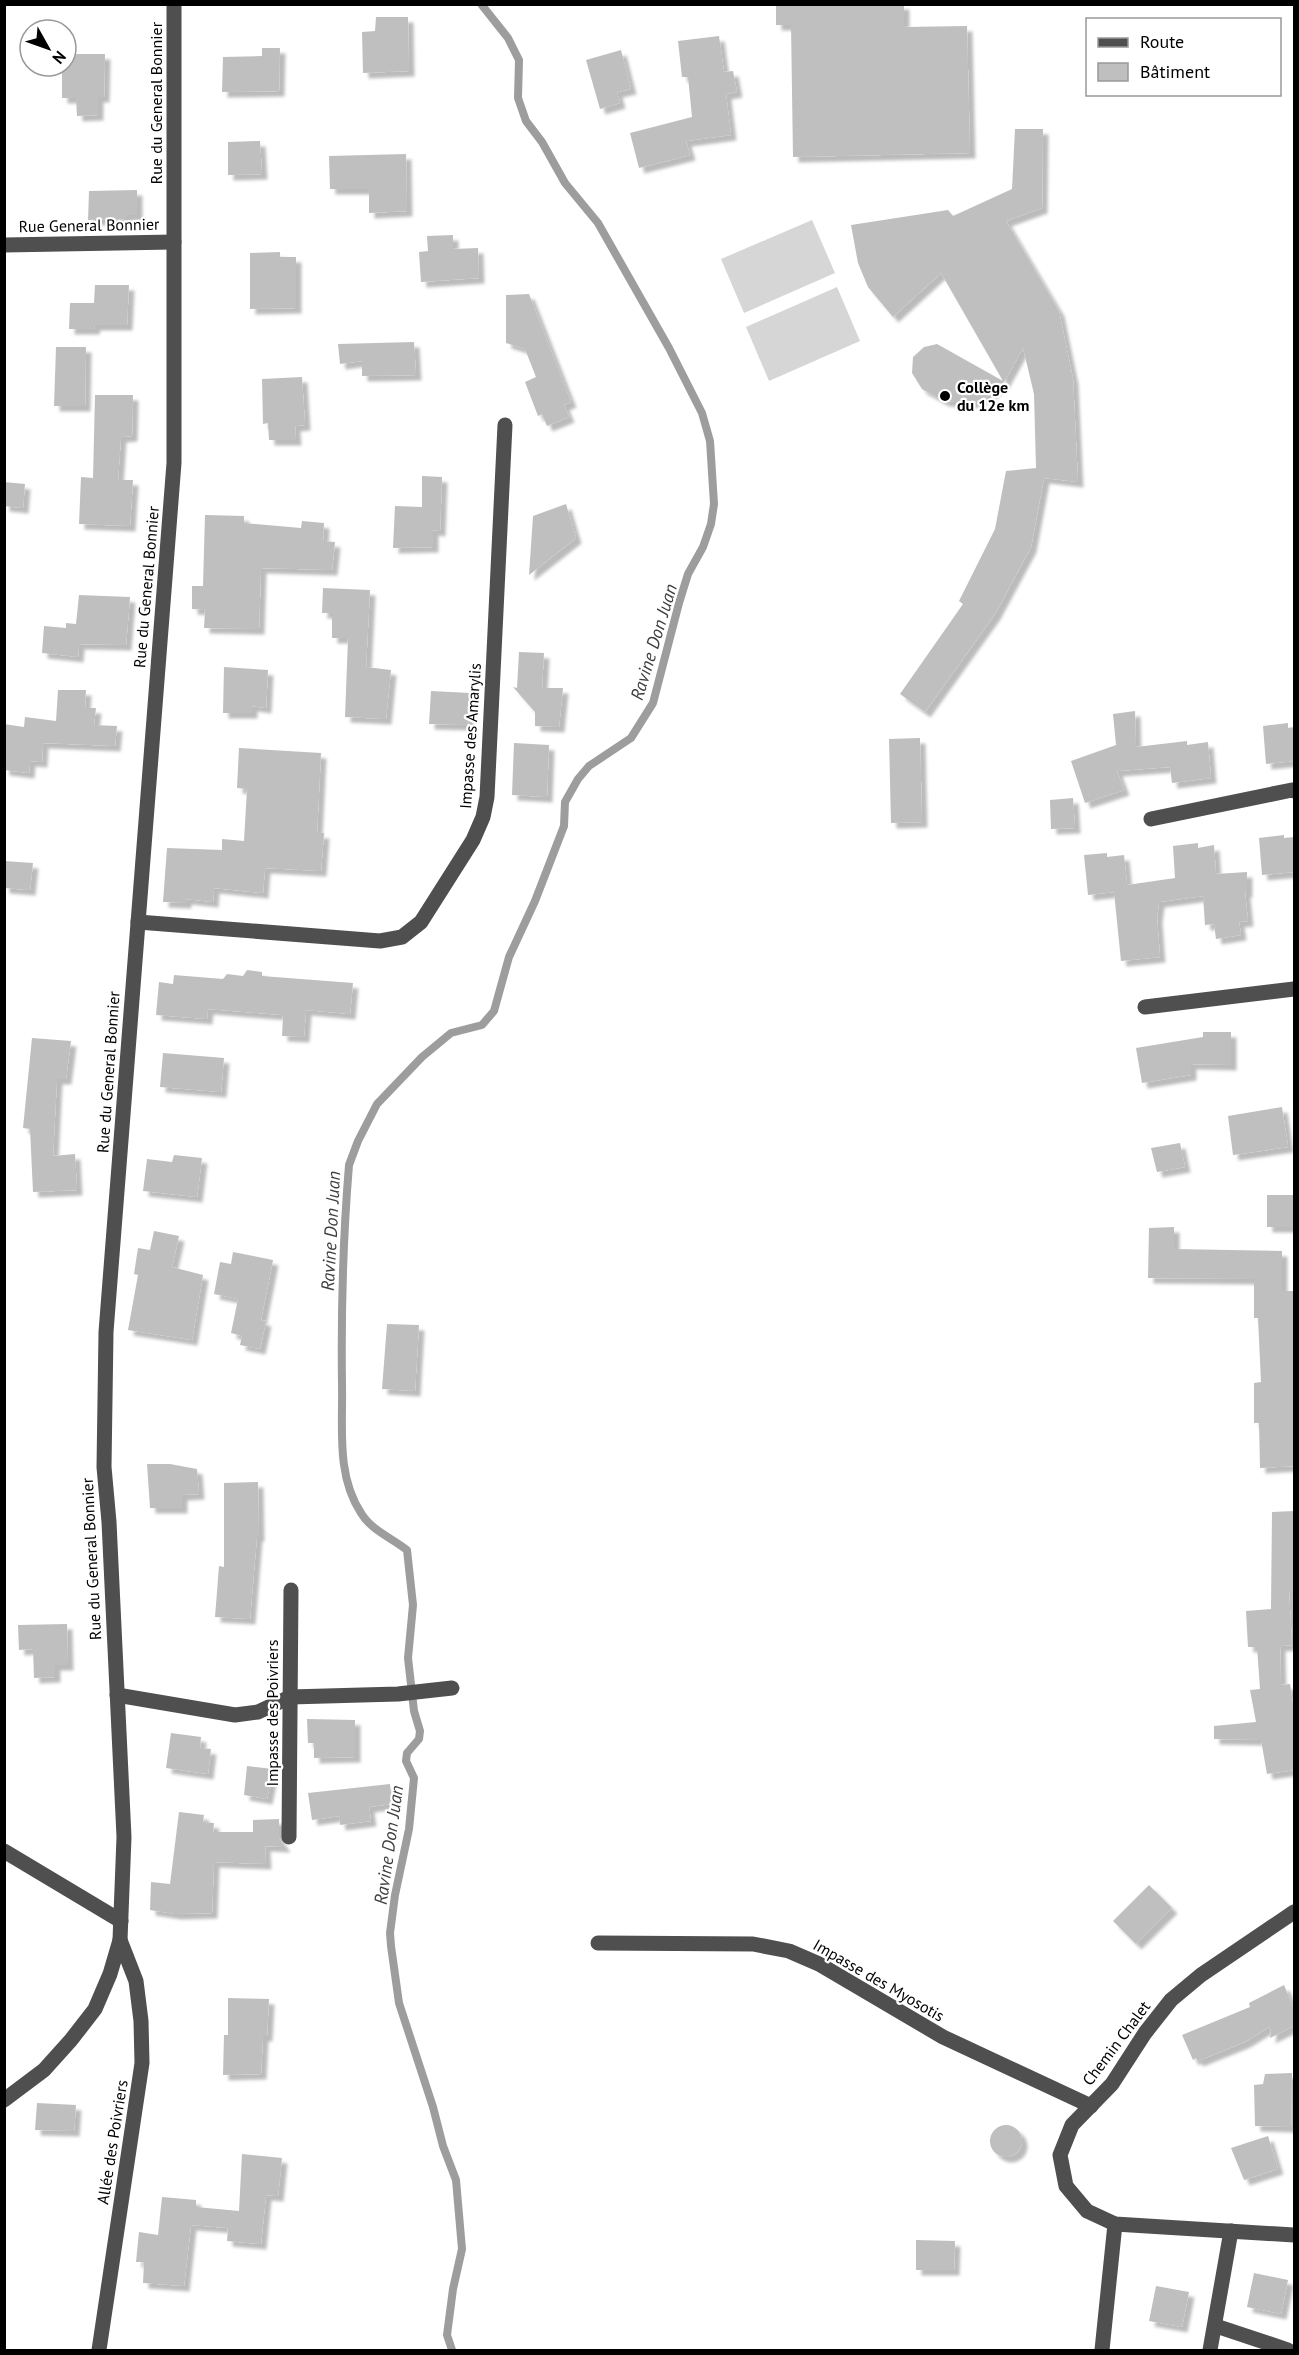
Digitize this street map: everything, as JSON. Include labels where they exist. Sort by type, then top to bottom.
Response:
[{"type":"street","name":"Rue du General Bonnier","points":[[4,2100],[44,2070],[71,2040],[94,2009],[110,1974],[120,1940],[124,1837],[109,1522],[104,1467],[106,1332],[174,463],[174,4]]},
{"type":"street","name":"Rue General Bonnier","points":[[4,245],[174,242]]},
{"type":"street","name":"Impasse des Amarylis","points":[[138,922],[380,941],[402,937],[421,922],[473,840],[483,817],[487,797],[505,425]]},
{"type":"street","points":[[1151,819],[1294,791]]},
{"type":"street","points":[[1145,1007],[1294,989]]},
{"type":"street","name":"Impasse des Poivriers","points":[[289,1837],[291,1590]]},
{"type":"street","points":[[117,1695],[235,1715],[258,1712],[290,1697],[398,1694],[452,1688]]},
{"type":"street","points":[[4,1851],[121,1921]]},
{"type":"street","name":"Chemin Chalet","points":[[1294,1912],[1202,1975],[1172,2000],[1145,2033],[1112,2084],[1072,2125],[1060,2155],[1066,2186],[1088,2211],[1115,2224],[1294,2235]]},
{"type":"street","name":"Allée des Poivriers","points":[[99,2350],[142,2063],[141,2021],[136,1981],[120,1940]]},
{"type":"street","name":"Impasse des Myosotis","points":[[598,1943],[753,1944],[789,1951],[819,1964],[943,2037],[1091,2106]]},
{"type":"street","points":[[1102,2350],[1115,2224]]},
{"type":"street","points":[[1210,2350],[1231,2231]]},
{"type":"street","points":[[1216,2326],[1288,2350]]},
{"type":"shaded area","points":[[812,220],[835,273],[744,313],[721,259]]},
{"type":"shaded area","points":[[837,287],[860,341],[769,381],[746,327]]},
{"type":"building","points":[[776,4],[904,4],[904,27],[967,26],[970,153],[793,157],[791,25],[776,25]]},
{"type":"building","points":[[376,17],[408,17],[409,71],[363,73],[362,32],[375,31]]},
{"type":"building","points":[[719,36],[724,72],[733,71],[737,92],[726,94],[731,135],[686,141],[690,155],[639,168],[630,133],[692,117],[688,77],[682,77],[678,41]]},
{"type":"building","points":[[262,48],[280,48],[279,91],[222,92],[223,57],[262,56]]},
{"type":"building","points":[[621,50],[631,89],[617,92],[620,103],[600,109],[586,60]]},
{"type":"building","points":[[78,54],[105,54],[104,97],[98,97],[98,115],[77,116],[76,98],[62,98],[62,78],[78,78]]},
{"type":"building","points":[[1015,129],[1043,129],[1042,208],[1006,221],[1059,311],[1073,379],[1078,482],[1044,478],[1031,547],[995,614],[925,712],[900,694],[963,604],[959,601],[995,529],[1006,471],[1036,468],[1034,394],[1023,348],[1004,382],[987,397],[970,403],[944,401],[922,389],[912,373],[913,357],[924,347],[937,344],[1003,381],[941,273],[893,317],[868,287],[858,263],[851,225],[948,210],[953,216],[1012,189]]},
{"type":"building","points":[[260,141],[262,174],[228,175],[228,142]]},
{"type":"building","points":[[406,154],[407,211],[369,213],[369,189],[330,189],[329,156]]},
{"type":"building","points":[[137,190],[137,215],[126,215],[126,219],[88,220],[89,191]]},
{"type":"building","points":[[453,235],[453,249],[478,248],[479,278],[421,282],[419,252],[428,251],[427,236]]},
{"type":"building","points":[[280,252],[280,257],[296,257],[296,308],[250,309],[250,253]]},
{"type":"building","points":[[95,285],[129,285],[127,325],[95,325],[94,329],[69,329],[70,303],[94,303]]},
{"type":"building","points":[[529,294],[571,402],[564,405],[569,417],[547,426],[542,414],[538,416],[525,382],[536,377],[525,349],[506,343],[506,295]]},
{"type":"building","points":[[414,342],[416,375],[362,376],[362,361],[340,364],[338,344]]},
{"type":"building","points":[[56,347],[86,347],[85,406],[54,406]]},
{"type":"building","points":[[302,377],[305,425],[295,426],[296,440],[269,440],[268,423],[263,424],[262,379]]},
{"type":"building","points":[[95,395],[133,395],[132,436],[121,437],[118,480],[133,480],[130,526],[79,524],[81,477],[93,478]]},
{"type":"building","points":[[422,476],[442,477],[440,531],[433,530],[433,547],[393,548],[395,506],[422,507]]},
{"type":"building","points":[[4,482],[25,484],[23,508],[4,506]]},
{"type":"building","points":[[566,504],[576,538],[529,575],[533,516]]},
{"type":"building","points":[[205,515],[244,516],[244,523],[301,528],[302,521],[324,523],[323,541],[335,542],[332,570],[261,568],[259,629],[204,628],[205,610],[192,609],[192,586],[203,586]]},
{"type":"building","points":[[323,588],[370,590],[366,667],[391,670],[386,719],[345,717],[348,638],[332,638],[332,613],[322,613]]},
{"type":"building","points":[[79,595],[130,597],[126,645],[79,644],[78,657],[42,653],[44,626],[66,628],[66,623],[76,624]]},
{"type":"building","points":[[519,652],[544,653],[542,688],[563,688],[559,727],[535,726],[535,712],[513,687],[517,688]]},
{"type":"building","points":[[224,667],[268,670],[266,708],[252,706],[252,713],[223,713]]},
{"type":"building","points":[[58,690],[86,690],[85,708],[96,708],[94,725],[117,726],[115,746],[43,743],[42,762],[30,761],[29,773],[4,770],[4,724],[24,727],[25,717],[56,721]]},
{"type":"building","points":[[431,691],[470,693],[468,725],[429,724]]},
{"type":"building","points":[[1135,711],[1136,747],[1187,741],[1187,745],[1208,742],[1211,778],[1172,783],[1170,767],[1117,771],[1124,790],[1085,803],[1071,761],[1116,745],[1113,714]]},
{"type":"building","points":[[1288,723],[1288,728],[1294,727],[1294,761],[1266,764],[1263,726]]},
{"type":"building","points":[[920,738],[922,822],[891,823],[889,739]]},
{"type":"building","points":[[514,743],[549,745],[547,797],[512,795]]},
{"type":"building","points":[[239,748],[321,753],[317,833],[324,833],[321,871],[265,868],[263,893],[214,888],[213,902],[186,899],[186,903],[163,902],[167,848],[222,850],[222,839],[244,841],[247,789],[237,788]]},
{"type":"building","points":[[1073,798],[1075,828],[1051,829],[1050,800]]},
{"type":"building","points":[[1284,835],[1284,838],[1294,837],[1294,872],[1262,875],[1259,838]]},
{"type":"building","points":[[1198,843],[1198,848],[1214,845],[1216,874],[1247,872],[1247,892],[1245,892],[1248,921],[1239,922],[1241,935],[1216,939],[1214,924],[1205,925],[1203,896],[1159,902],[1157,918],[1160,957],[1121,961],[1114,892],[1088,895],[1084,855],[1107,853],[1107,857],[1124,855],[1127,885],[1175,878],[1173,846]]},
{"type":"building","points":[[4,861],[33,863],[30,890],[4,888]]},
{"type":"building","points":[[247,970],[262,972],[262,976],[353,983],[350,1014],[306,1010],[304,1037],[282,1036],[283,1015],[208,1009],[207,1019],[156,1015],[159,982],[173,984],[174,975],[223,979],[227,974],[243,976]]},
{"type":"building","points":[[1203,1032],[1231,1032],[1231,1065],[1191,1064],[1191,1075],[1142,1083],[1136,1048],[1203,1037]]},
{"type":"building","points":[[32,1038],[71,1041],[66,1079],[57,1079],[53,1156],[75,1154],[77,1190],[33,1192],[30,1129],[23,1128]]},
{"type":"building","points":[[163,1053],[224,1058],[221,1092],[160,1087]]},
{"type":"building","points":[[1282,1107],[1288,1147],[1233,1155],[1228,1116]]},
{"type":"building","points":[[1180,1143],[1185,1167],[1157,1172],[1151,1148]]},
{"type":"building","points":[[174,1155],[202,1158],[197,1197],[143,1191],[147,1159],[172,1162]]},
{"type":"building","points":[[1267,1195],[1294,1195],[1294,1227],[1267,1227]]},
{"type":"building","points":[[1174,1227],[1174,1249],[1282,1251],[1282,1291],[1294,1291],[1294,1466],[1260,1468],[1259,1423],[1254,1423],[1254,1383],[1261,1382],[1258,1318],[1254,1318],[1254,1279],[1148,1278],[1149,1228]]},
{"type":"building","points":[[154,1231],[179,1236],[172,1267],[203,1275],[192,1340],[128,1330],[138,1275],[134,1274],[138,1248],[150,1250]]},
{"type":"building","points":[[233,1252],[273,1260],[261,1320],[266,1321],[260,1349],[240,1345],[242,1336],[231,1333],[238,1299],[214,1294],[220,1262],[231,1264]]},
{"type":"building","points":[[387,1324],[419,1325],[415,1391],[382,1389]]},
{"type":"building","points":[[147,1464],[170,1464],[197,1469],[199,1494],[182,1495],[182,1508],[150,1508]]},
{"type":"building","points":[[258,1482],[259,1536],[257,1536],[250,1619],[215,1617],[219,1566],[224,1567],[224,1483]]},
{"type":"building","points":[[1294,1511],[1294,1592],[1289,1592],[1292,1645],[1280,1646],[1281,1685],[1290,1684],[1294,1711],[1294,1770],[1267,1774],[1261,1740],[1214,1739],[1214,1726],[1256,1722],[1250,1690],[1260,1689],[1257,1647],[1248,1647],[1246,1611],[1271,1609],[1272,1512]]},
{"type":"building","points":[[67,1624],[68,1665],[55,1665],[55,1677],[34,1678],[33,1649],[19,1650],[18,1625]]},
{"type":"building","points":[[307,1719],[355,1720],[355,1757],[314,1758],[314,1743],[308,1743]]},
{"type":"building","points":[[171,1733],[201,1737],[200,1748],[211,1749],[208,1774],[166,1768]]},
{"type":"building","points":[[247,1766],[273,1769],[267,1799],[244,1795]]},
{"type":"building","points":[[390,1784],[392,1804],[369,1807],[371,1821],[340,1825],[339,1816],[312,1820],[308,1793]]},
{"type":"building","points":[[179,1812],[204,1815],[203,1822],[214,1823],[213,1832],[253,1832],[253,1820],[279,1819],[279,1838],[285,1847],[265,1846],[266,1864],[214,1862],[212,1913],[176,1914],[150,1910],[151,1882],[170,1884]]},
{"type":"building","points":[[1149,1885],[1172,1908],[1136,1944],[1113,1921]]},
{"type":"building","points":[[1284,1985],[1294,2009],[1294,2026],[1270,2038],[1269,2027],[1245,2042],[1198,2061],[1196,2058],[1193,2060],[1182,2035],[1250,2007],[1249,2003]]},
{"type":"building","points":[[228,1998],[269,1999],[267,2036],[263,2036],[261,2074],[223,2075],[224,2035],[228,2035]]},
{"type":"building","points":[[1292,2073],[1291,2127],[1255,2126],[1254,2085],[1263,2084],[1265,2074]]},
{"type":"building","points":[[37,2103],[76,2105],[74,2131],[35,2130]]},
{"type":"building","points":[[1006,2125],[1017,2130],[1022,2141],[1017,2152],[1006,2157],[995,2152],[990,2141],[995,2130]]},
{"type":"building","points":[[1268,2136],[1278,2169],[1244,2180],[1231,2148]]},
{"type":"building","points":[[242,2154],[282,2158],[278,2196],[266,2195],[261,2244],[227,2241],[228,2228],[191,2225],[184,2286],[143,2283],[144,2262],[136,2262],[139,2232],[158,2235],[162,2197],[196,2200],[196,2207],[239,2211]]},
{"type":"building","points":[[916,2240],[955,2241],[954,2270],[916,2270]]},
{"type":"building","points":[[1254,2273],[1288,2280],[1281,2314],[1247,2307]]},
{"type":"building","points":[[1156,2286],[1189,2292],[1182,2327],[1149,2321]]},
{"type":"waterway","name":"Ravine Don Juan","points":[[452,2350],[447,2335],[453,2289],[462,2249],[456,2180],[443,2146],[433,2107],[399,2003],[390,1933],[395,1895],[409,1829],[414,1778],[406,1761],[407,1753],[419,1739],[420,1731],[414,1711],[408,1658],[413,1605],[407,1550],[376,1529],[361,1513],[348,1483],[342,1450],[342,1302],[349,1165],[358,1141],[377,1104],[422,1057],[451,1033],[482,1025],[494,1011],[509,957],[535,901],[564,826],[565,802],[578,779],[589,766],[631,738],[653,703],[679,603],[688,574],[703,547],[711,524],[714,504],[710,441],[702,413],[669,348],[598,223],[565,183],[542,142],[526,121],[518,98],[519,60],[508,38],[481,4]]},
{"type":"place","name":"Collège du 12e km","points":[[945,396]]}]
